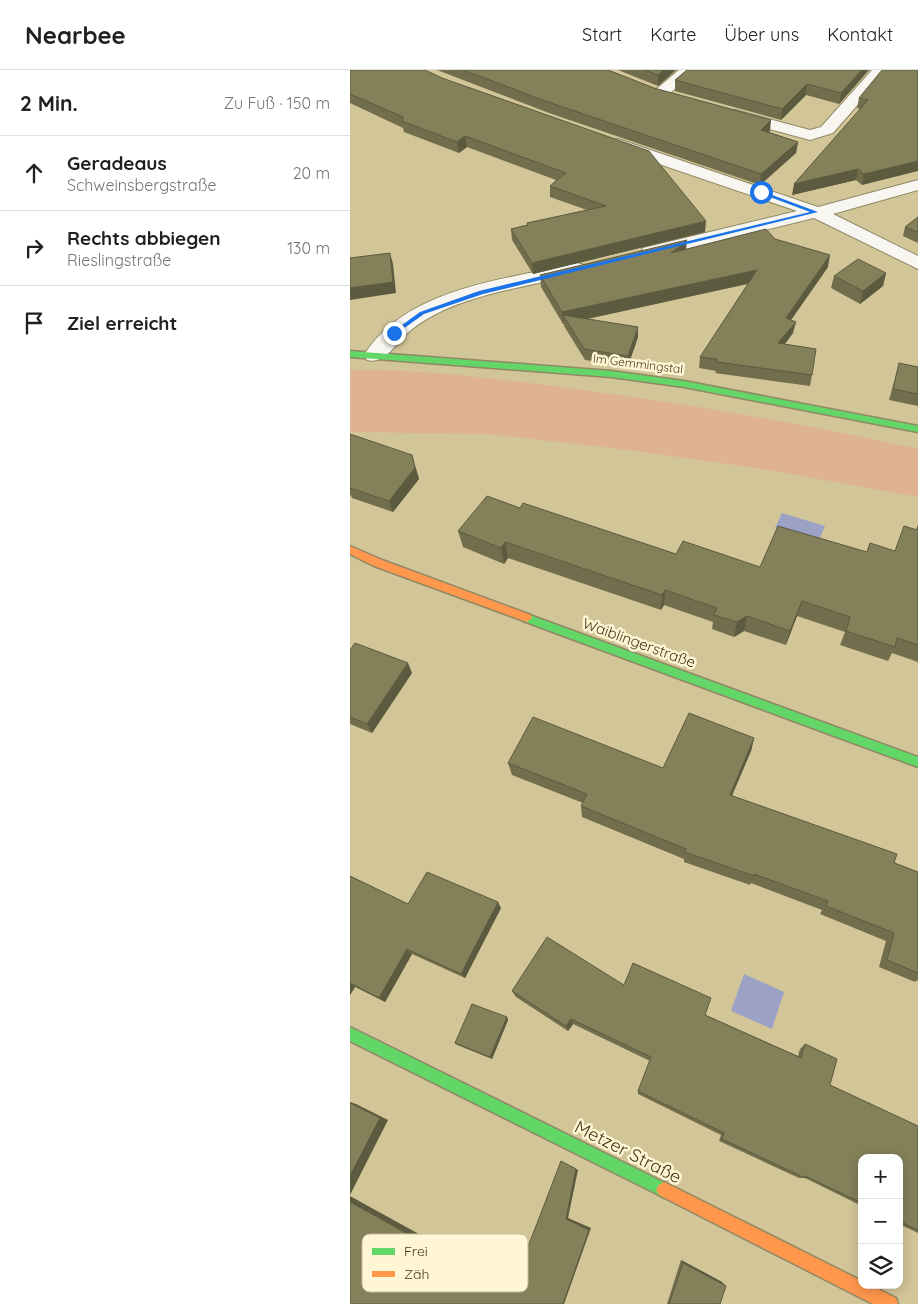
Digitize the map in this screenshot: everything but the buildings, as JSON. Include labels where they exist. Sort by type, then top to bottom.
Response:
[{"type":"street","points":[[660,94],[688,70]]},
{"type":"street","points":[[716,109],[801,133],[817,134],[827,130],[880,70]]},
{"type":"street","points":[[642,87],[678,99]]},
{"type":"street","points":[[607,140],[816,212],[918,263]]},
{"type":"street","points":[[633,256],[816,212],[918,185]]},
{"type":"street","points":[[374,355],[394,333],[406,324],[422,313],[449,302],[595,265]]},
{"type":"street","name":"Im Gemmingstal","points":[[350,354],[611,374],[722,391],[918,429]]},
{"type":"street","name":"Waiblingerstraße","points":[[350,550],[378,563],[918,762]]},
{"type":"street","name":"Metzer Straße","points":[[350,1034],[518,1116],[890,1304]]},
{"type":"shaded area","points":[[350,370],[407,371],[463,375],[619,395],[790,423],[918,449],[918,497],[763,469],[629,450],[487,434],[350,432]]},
{"type":"water","points":[[782,513],[825,526],[818,542],[775,528]]},
{"type":"water","points":[[744,974],[784,992],[772,1029],[731,1011]]},
{"type":"traffic: fast","points":[[350,354],[611,374],[684,384],[918,429]]},
{"type":"traffic: fast","points":[[527,618],[918,762]]},
{"type":"traffic: fast","points":[[350,1034],[664,1190]]},
{"type":"traffic: slow","points":[[350,550],[378,563],[527,618]]},
{"type":"traffic: slow","points":[[664,1190],[890,1304]]},
{"type":"route","points":[[394,333],[422,313],[481,292],[816,212],[761,192]]}]
